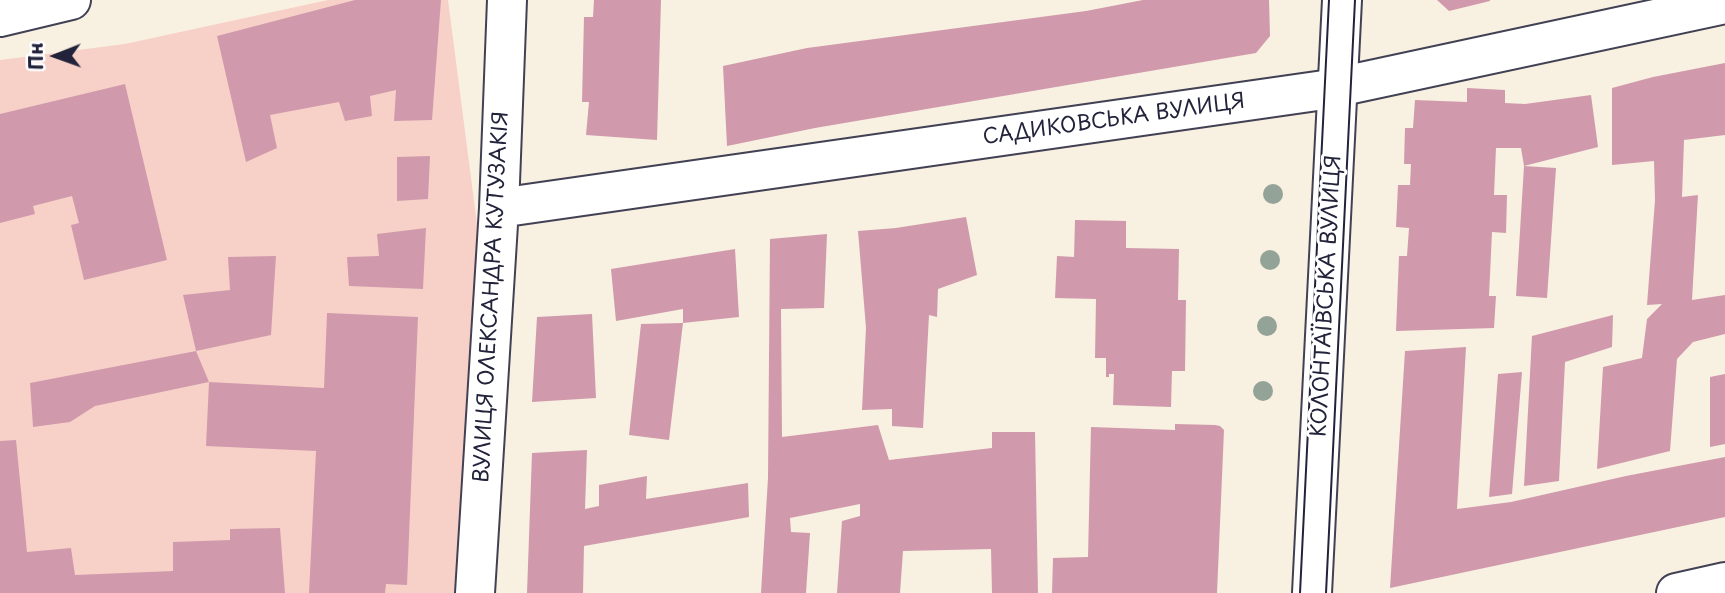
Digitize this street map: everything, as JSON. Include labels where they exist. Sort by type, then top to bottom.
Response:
[{"type":"street","points":[[0,17],[71,0]]},
{"type":"street","name":"ВУЛИЦЯ ОЛЕКСАНДРА КУТУЗАКІЯ","points":[[475,593],[499,208],[507,0]]},
{"type":"street","name":"КОЛОНТАЇВСЬКА ВУЛИЦЯ","points":[[1312,593],[1342,0]]},
{"type":"street","name":"САДИКОВСЬКА ВУЛИЦЯ","points":[[499,208],[1337,87],[1725,4]]},
{"type":"street","points":[[1676,593],[1725,582]]},
{"type":"shaded area","points":[[328,0],[448,0],[488,309],[473,593],[0,593],[0,60],[125,44]]},
{"type":"building","points":[[355,0],[441,0],[432,120],[394,121],[396,90],[370,96],[372,116],[345,121],[339,102],[270,115],[277,148],[246,162],[217,36]]},
{"type":"building","points":[[594,0],[661,0],[657,140],[586,135],[589,102],[582,102],[584,17],[593,17]]},
{"type":"building","points":[[1143,0],[1269,0],[1270,36],[1256,53],[815,128],[727,146],[723,66],[807,48],[1086,11]]},
{"type":"building","points":[[1437,0],[1490,0],[1490,1],[1449,11]]},
{"type":"building","points":[[1725,63],[1725,135],[1684,140],[1682,197],[1698,195],[1692,300],[1725,295],[1725,334],[1693,342],[1677,359],[1670,451],[1597,469],[1603,367],[1642,358],[1647,319],[1662,304],[1647,305],[1655,200],[1654,161],[1612,165],[1612,88]]},
{"type":"building","points":[[125,84],[167,260],[84,280],[71,225],[79,223],[72,196],[33,206],[35,214],[0,223],[0,114]]},
{"type":"building","points":[[1467,88],[1505,90],[1505,103],[1525,104],[1591,95],[1598,147],[1524,166],[1521,148],[1496,148],[1494,195],[1507,195],[1506,233],[1492,232],[1489,296],[1496,296],[1494,328],[1396,331],[1399,256],[1407,256],[1409,228],[1396,227],[1398,185],[1410,185],[1411,164],[1404,164],[1405,128],[1413,128],[1415,100],[1467,102]]},
{"type":"building","points":[[430,156],[428,199],[397,201],[397,157]]},
{"type":"building","points":[[1524,166],[1556,168],[1547,298],[1516,296]]},
{"type":"building","points":[[966,217],[977,275],[938,289],[937,317],[929,315],[923,428],[892,426],[892,409],[862,410],[866,328],[858,231]]},
{"type":"building","points":[[1075,220],[1126,221],[1126,248],[1179,249],[1178,300],[1186,300],[1185,371],[1172,371],[1171,407],[1113,405],[1114,374],[1106,377],[1106,358],[1095,358],[1096,299],[1055,298],[1057,256],[1074,257]]},
{"type":"building","points":[[426,228],[423,289],[349,286],[347,257],[379,256],[377,234]]},
{"type":"building","points":[[827,234],[824,308],[781,309],[782,437],[878,425],[889,460],[992,448],[992,432],[1035,432],[1038,593],[992,593],[991,549],[903,551],[900,593],[837,593],[842,521],[860,516],[860,504],[790,518],[791,532],[810,533],[806,593],[761,593],[768,478],[770,239]]},
{"type":"building","points":[[735,249],[739,317],[683,323],[683,309],[616,321],[611,269]]},
{"type":"building","points":[[276,256],[271,335],[196,351],[183,295],[230,290],[228,257]]},
{"type":"building","points":[[327,313],[418,317],[407,585],[386,584],[385,593],[309,593],[316,451],[206,446],[209,382],[324,388]]},
{"type":"building","points":[[592,314],[596,398],[532,402],[537,317]]},
{"type":"building","points":[[1613,315],[1612,347],[1565,362],[1559,481],[1524,486],[1532,336]]},
{"type":"building","points":[[683,323],[669,440],[629,435],[641,324]]},
{"type":"building","points":[[1466,347],[1457,509],[1511,502],[1725,457],[1725,517],[1390,588],[1405,351]]},
{"type":"building","points":[[196,351],[209,382],[95,406],[70,422],[33,427],[30,383]]},
{"type":"building","points":[[1522,372],[1512,494],[1489,497],[1498,374]]},
{"type":"building","points":[[1725,374],[1725,444],[1710,447],[1710,377]]},
{"type":"building","points":[[1175,424],[1215,425],[1224,430],[1217,593],[1052,593],[1053,558],[1088,557],[1091,427],[1175,430]]},
{"type":"building","points":[[16,440],[27,552],[71,548],[75,575],[173,571],[173,542],[230,540],[230,529],[280,528],[285,593],[0,593],[0,441]]},
{"type":"building","points":[[587,450],[585,509],[599,506],[599,485],[647,476],[646,499],[748,483],[749,517],[584,546],[583,593],[527,593],[532,453]]},
{"type":"tram line","points":[[1300,593],[1329,0]]},
{"type":"tram line","points":[[1326,593],[1355,0]]}]
